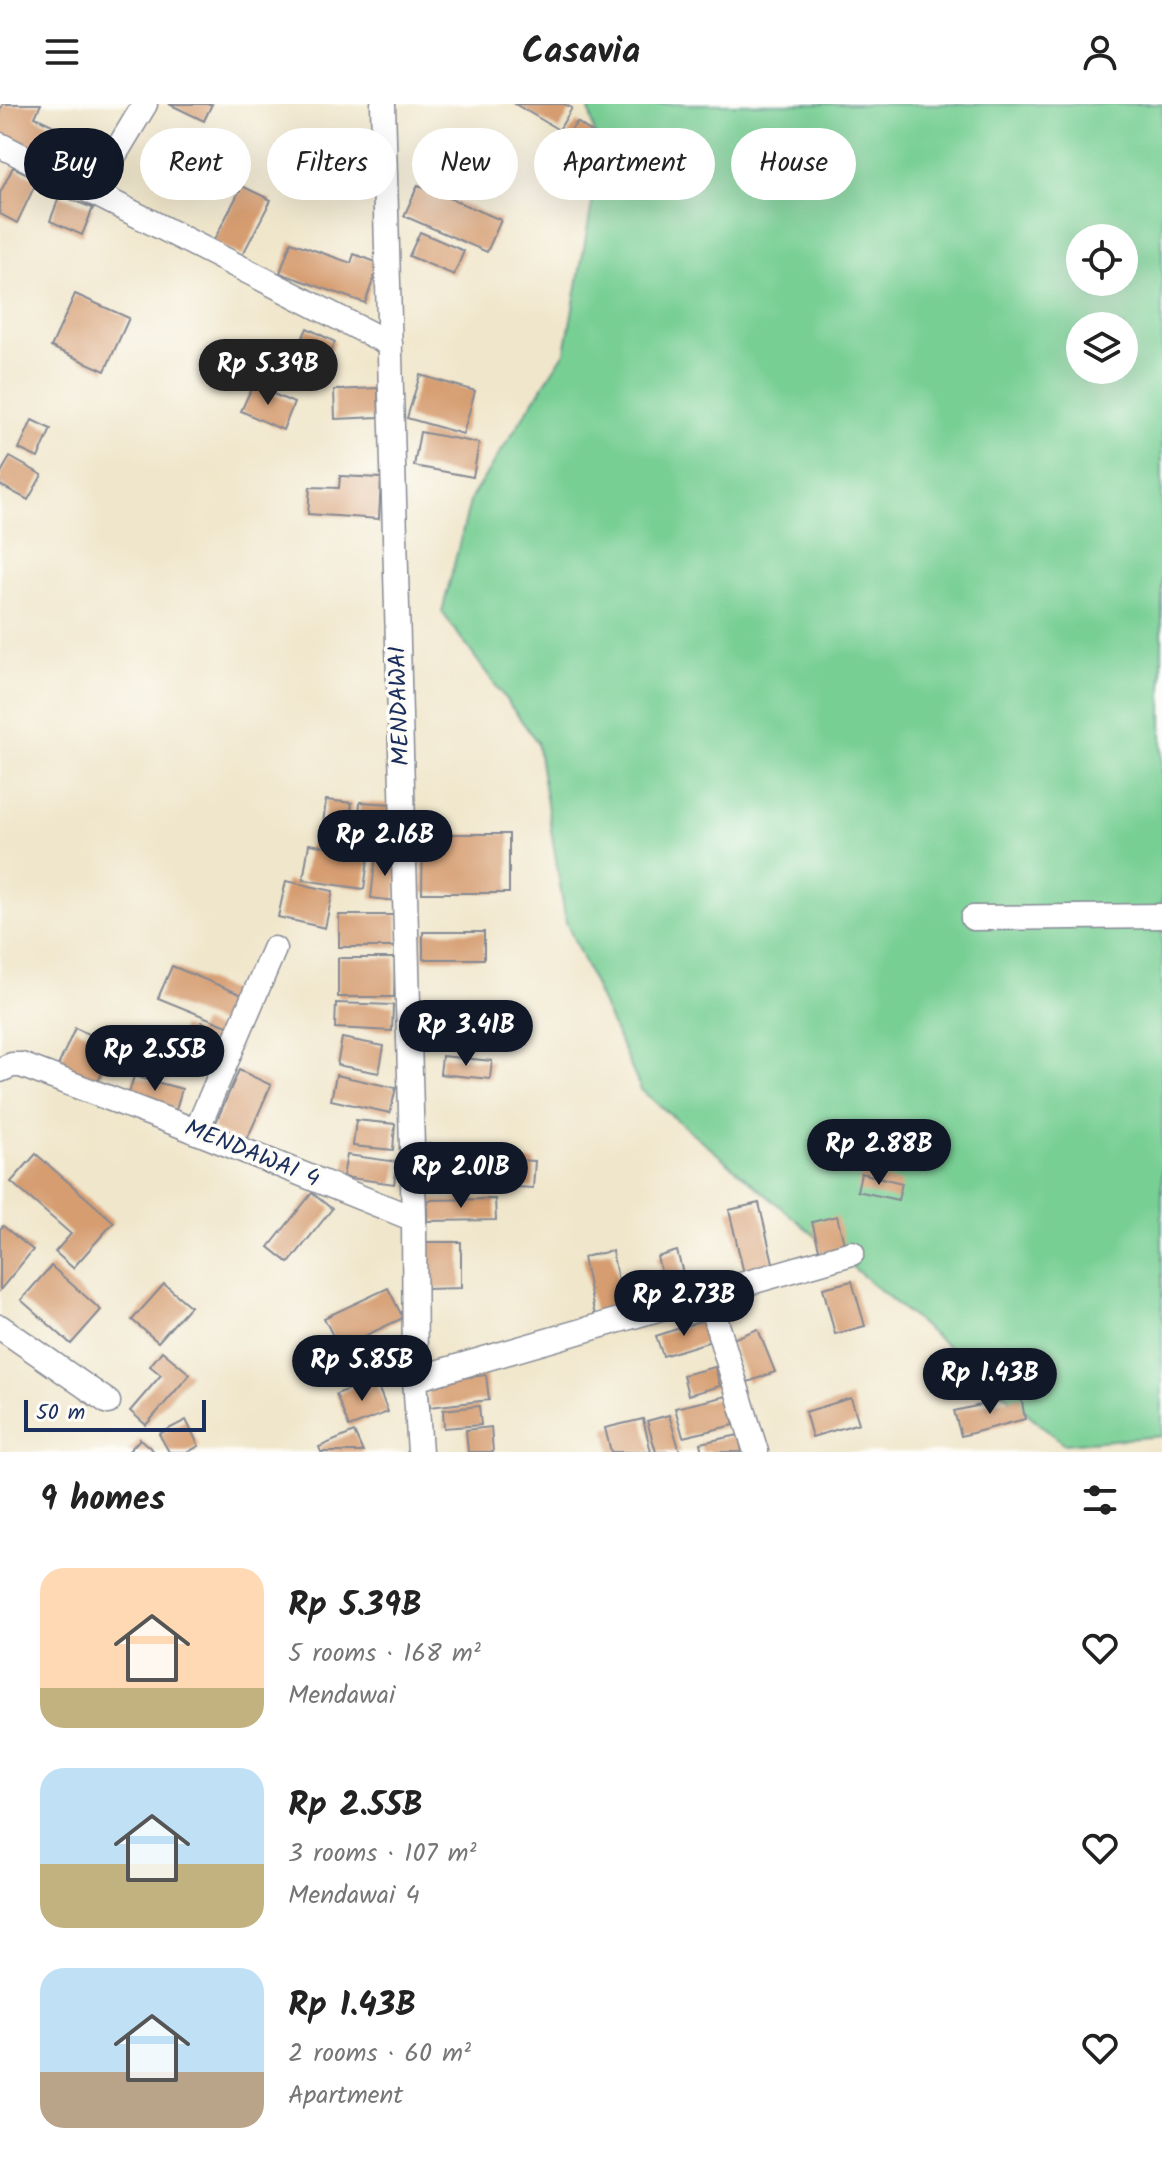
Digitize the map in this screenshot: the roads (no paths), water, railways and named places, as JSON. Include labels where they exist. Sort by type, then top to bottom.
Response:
[{"type":"street","points":[[124,139],[145,104]]},
{"type":"street","name":"MENDAWAI","points":[[383,104],[414,1219],[415,1379],[420,1452]]},
{"type":"street","points":[[0,145],[24,157]]},
{"type":"street","points":[[108,200],[390,344]]},
{"type":"street","points":[[973,918],[1162,916]]},
{"type":"street","points":[[196,1132],[274,949]]},
{"type":"street","name":"MENDAWAI 4","points":[[0,1070],[21,1065],[414,1219]]},
{"type":"street","points":[[415,1379],[852,1253]]},
{"type":"street","points":[[708,1295],[756,1452]]},
{"type":"street","points":[[0,1327],[108,1402]]}]
